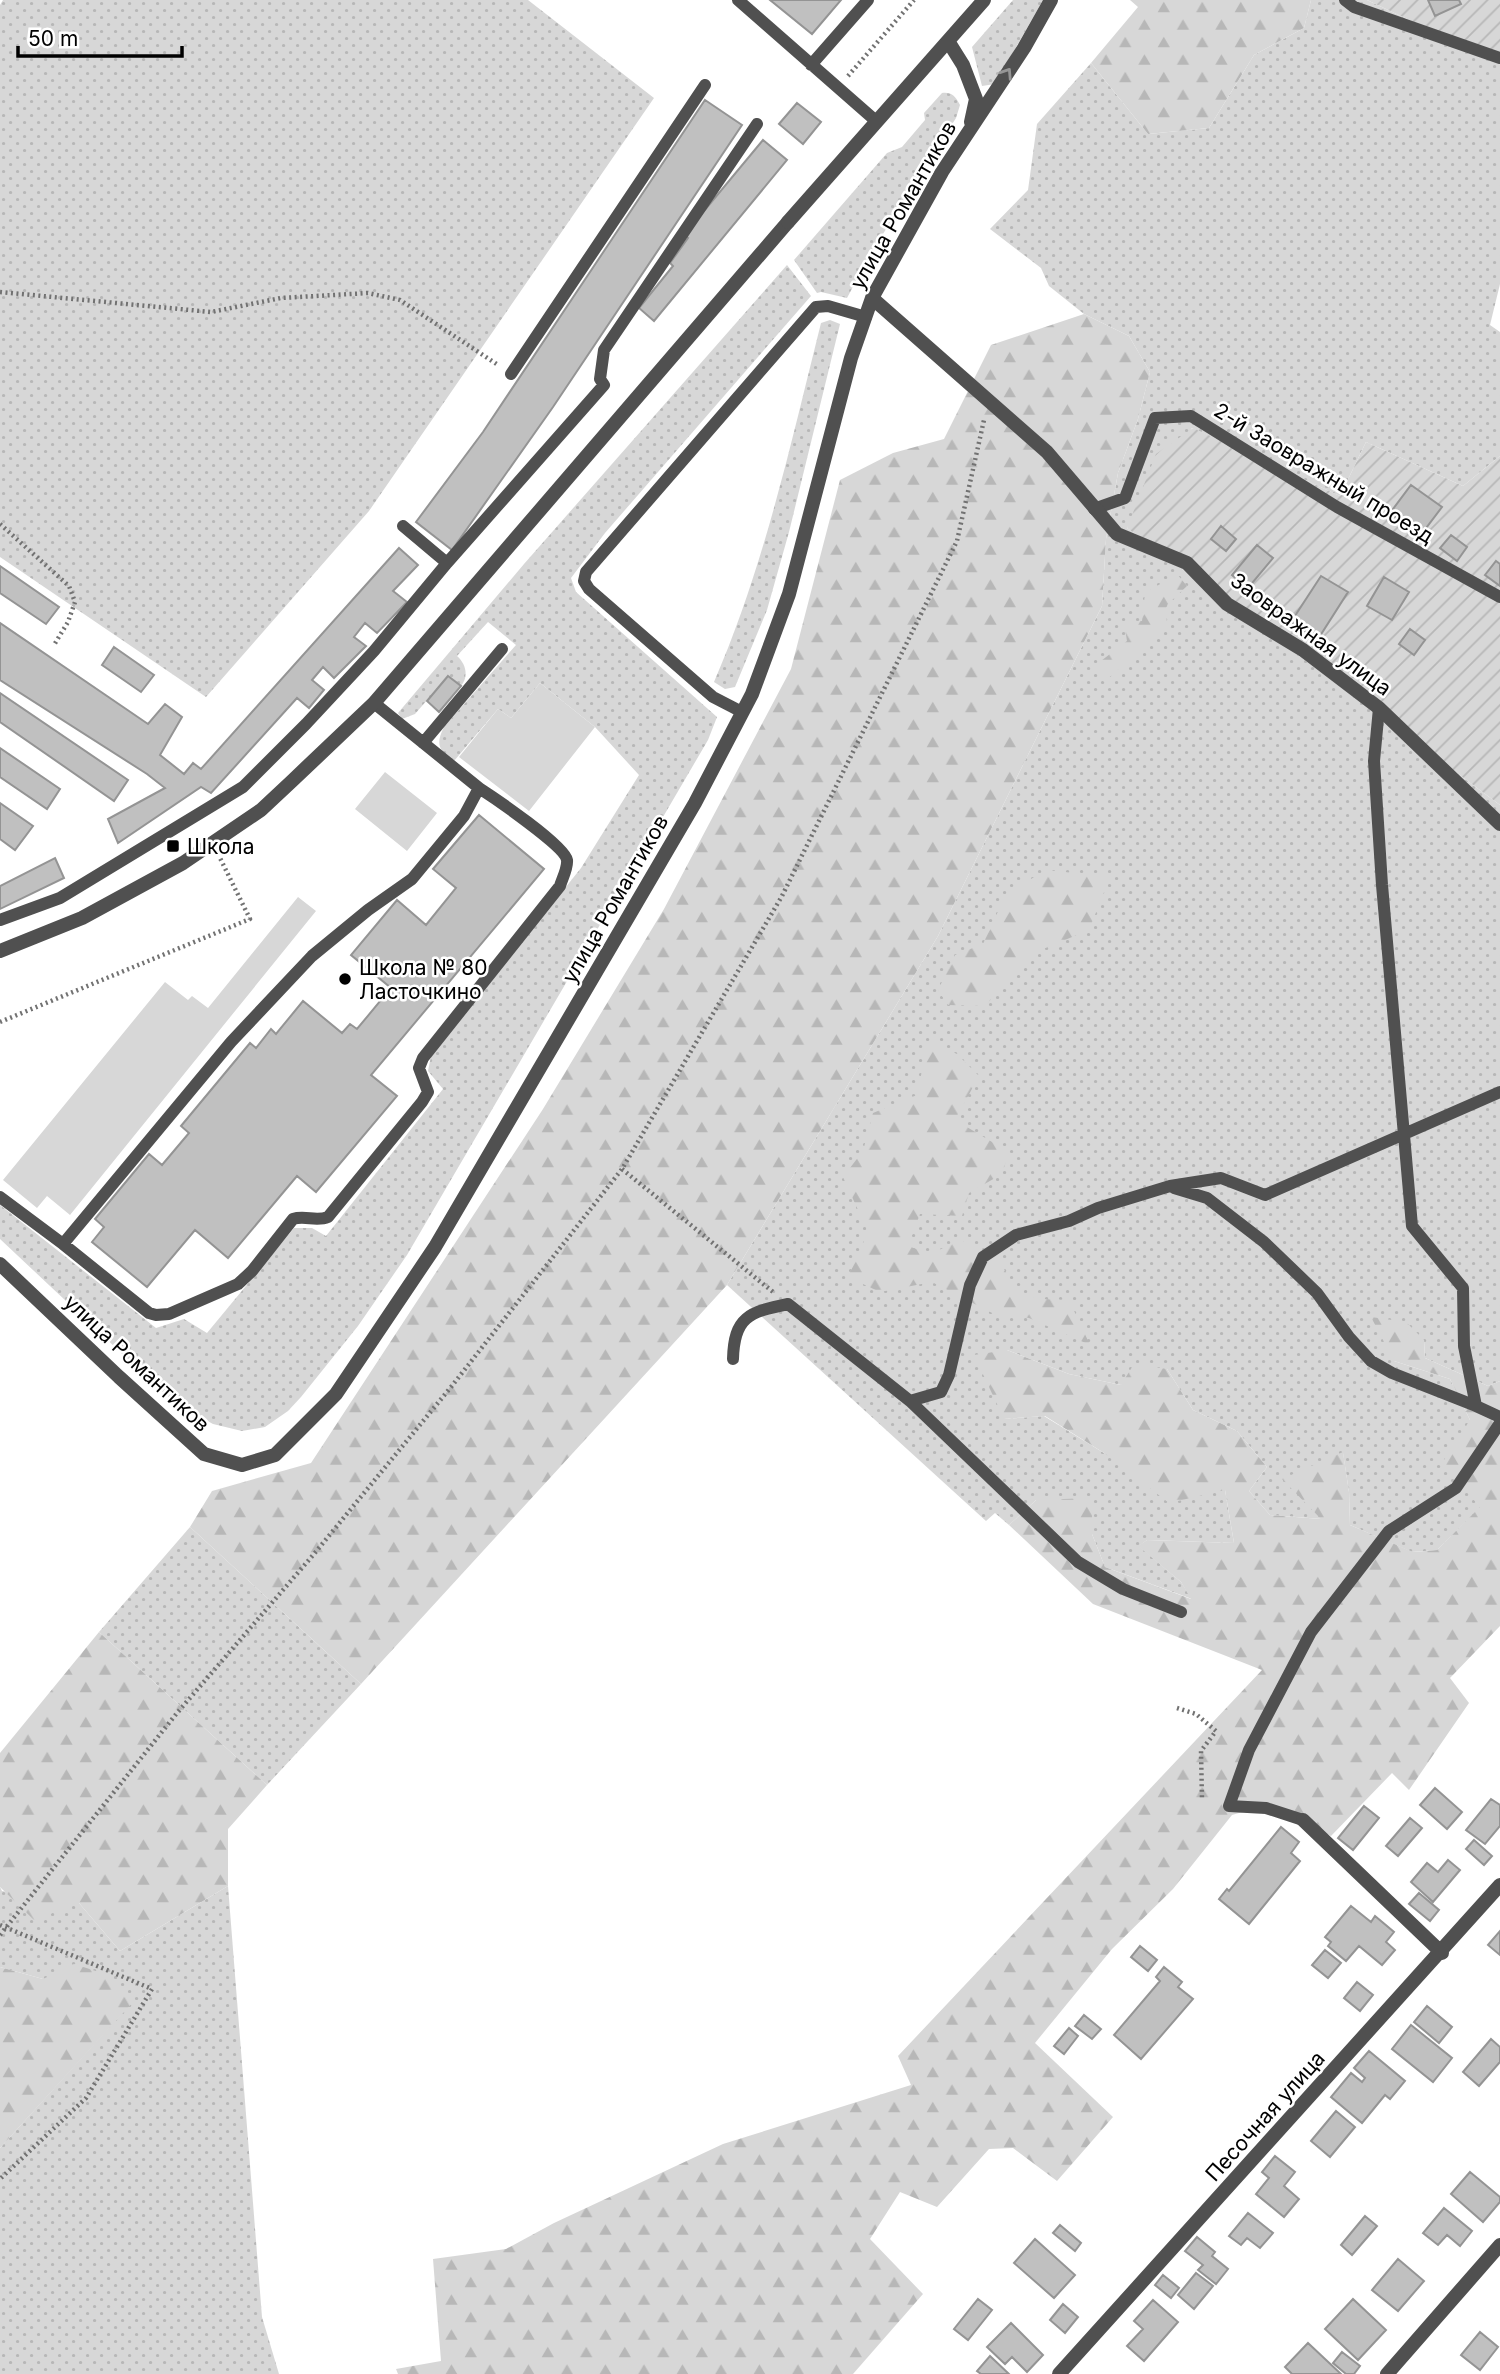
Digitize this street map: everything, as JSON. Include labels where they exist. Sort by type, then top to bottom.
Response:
[{"type":"street","points":[[0,951],[82,918],[183,863],[261,810],[374,704],[788,222],[984,0]]},
{"type":"street","name":"улица Романтиков","points":[[0,1264],[204,1454],[242,1465],[275,1455],[336,1394],[435,1247],[695,803],[752,694],[789,594],[851,358],[872,298],[931,192],[1024,48],[1051,0]]},
{"type":"street","points":[[948,41],[963,65],[976,99],[969,130]]},
{"type":"street","name":"Заовражная улица","points":[[872,298],[1047,452],[1117,534],[1187,563],[1227,604],[1303,650],[1379,708],[1500,824]]},
{"type":"street","points":[[1303,1820],[1441,1952]]},
{"type":"street","name":"Песочная улица","points":[[1059,2374],[1500,1885]]},
{"type":"street","points":[[1387,2374],[1500,2245]]},
{"type":"lane","points":[[738,0],[876,121]]},
{"type":"lane","points":[[811,65],[868,0]]},
{"type":"lane","points":[[1345,0],[1354,7],[1500,58]]},
{"type":"lane","points":[[512,373],[705,85]]},
{"type":"lane","points":[[0,920],[60,898],[243,787],[306,724],[374,651],[604,385],[600,379],[604,350],[757,124]]},
{"type":"lane","points":[[742,712],[713,697],[589,589],[584,581],[586,572],[816,307],[828,306],[866,317]]},
{"type":"lane","name":"2-й Заовражный проезд","points":[[1094,509],[1125,498],[1155,418],[1191,416],[1337,507],[1500,597]]},
{"type":"lane","points":[[403,526],[447,564]]},
{"type":"lane","points":[[423,743],[502,649]]},
{"type":"lane","points":[[0,1197],[149,1313],[169,1314],[238,1284],[252,1271],[293,1219],[302,1216],[321,1220],[328,1217],[422,1102],[428,1092],[419,1068],[423,1058],[560,886],[567,860],[539,831],[479,788],[374,704]]},
{"type":"lane","points":[[1379,708],[1374,761],[1382,885],[1412,1226],[1463,1288],[1464,1346],[1476,1406]]},
{"type":"lane","points":[[63,1244],[231,1042],[286,981],[368,910],[412,879],[464,816],[479,788]]},
{"type":"lane","points":[[910,1401],[941,1392],[949,1375],[970,1284],[983,1257],[1016,1235],[1069,1221],[1098,1208],[1170,1186],[1221,1178],[1265,1195],[1500,1092]]},
{"type":"lane","points":[[1170,1186],[1207,1198],[1264,1242],[1317,1293],[1349,1337],[1371,1361],[1392,1373],[1500,1417]]},
{"type":"lane","points":[[733,1359],[733,1338],[746,1317],[763,1309],[788,1304],[910,1401],[1078,1562],[1123,1589],[1181,1612]]},
{"type":"lane","points":[[1303,1820],[1266,1808],[1229,1805],[1249,1750],[1311,1632],[1334,1602],[1389,1531],[1456,1488],[1500,1423]]},
{"type":"path","points":[[837,88],[914,0]]},
{"type":"path","points":[[0,292],[211,312],[281,298],[368,293],[400,300],[512,373]]},
{"type":"path","points":[[0,1935],[3,1927],[177,1713],[314,1554],[442,1397],[622,1169],[782,896],[957,541],[989,399]]},
{"type":"path","points":[[0,524],[69,586],[75,602],[68,622],[54,645]]},
{"type":"path","points":[[0,1022],[250,919],[212,843]]},
{"type":"path","points":[[622,1169],[788,1304]]},
{"type":"path","points":[[1177,1708],[1196,1714],[1216,1731],[1200,1751],[1202,1800]]},
{"type":"path","points":[[0,2179],[86,2098],[152,1989],[3,1927]]},
{"type":"green space","points":[[3,0],[528,0],[654,98],[369,511],[206,697],[0,557],[0,5]]},
{"type":"green space","points":[[1013,0],[1043,0],[995,84],[982,86],[972,47]]},
{"type":"green space","points":[[1130,0],[1311,0],[1304,28],[1254,55],[1209,128],[1148,134],[1091,63],[1138,7]]},
{"type":"green space","points":[[1311,0],[1367,0],[1500,63],[1500,284],[1490,325],[1500,332],[1500,456],[1463,486],[1366,442],[1340,496],[1192,428],[1127,528],[1500,805],[1500,1381],[1488,1386],[1425,1358],[1424,1340],[1394,1361],[1450,1379],[1470,1420],[1473,1498],[1481,1507],[1437,1550],[1412,1552],[1350,1525],[1349,1492],[1343,1453],[1322,1519],[1270,1515],[1249,1491],[1267,1467],[1237,1431],[1193,1410],[1167,1369],[1121,1385],[1069,1374],[1007,1350],[1004,1419],[1044,1416],[1104,1453],[1225,1490],[1234,1543],[1147,1540],[1139,1546],[1181,1582],[1192,1599],[1105,1567],[1092,1534],[1036,1500],[1009,1525],[995,1513],[986,1521],[727,1285],[938,936],[1102,606],[1106,539],[1118,473],[1138,419],[1150,372],[1129,336],[1084,314],[1049,286],[1041,268],[990,229],[1028,190],[1037,124],[1091,63],[1148,134],[1209,128],[1254,55],[1304,28]]},
{"type":"green space","points":[[1367,0],[1500,0],[1500,63]]},
{"type":"green space","points":[[942,93],[953,95],[960,105],[956,118],[871,253],[847,298],[817,293],[794,260],[887,153],[902,147],[925,120],[924,113]]},
{"type":"green space","points":[[787,265],[811,296],[605,533],[571,578],[576,592],[717,717],[708,740],[407,1255],[358,1326],[301,1397],[288,1411],[265,1427],[242,1431],[213,1424],[167,1396],[0,1239],[0,1205],[156,1328],[184,1319],[207,1333],[294,1228],[312,1228],[326,1236],[443,1089],[428,1071],[431,1056],[581,868],[639,775],[595,727],[540,683],[511,718],[498,709],[454,761],[445,754],[439,743],[444,727],[516,645],[488,622],[457,656],[465,670],[461,686],[448,676],[415,714],[402,719],[398,713],[524,564]]},
{"type":"green space","points":[[1084,314],[1129,336],[1150,372],[1138,419],[1118,473],[1106,539],[1102,606],[938,936],[727,1285],[361,1684],[190,1527],[212,1491],[311,1463],[543,1109],[664,909],[791,669],[840,480],[893,453],[944,439],[991,345]]},
{"type":"green space","points":[[830,320],[840,324],[767,610],[735,687],[725,689],[714,682],[762,550],[821,323]]},
{"type":"green space","points":[[1193,428],[1340,496],[1366,442],[1463,486],[1500,456],[1500,805],[1127,528],[1156,454]]},
{"type":"green space","points":[[1177,574],[1187,586],[1166,606],[1167,627],[1104,682],[1097,664],[1127,641],[1124,622],[1142,621],[1145,593]]},
{"type":"green space","points":[[540,683],[595,727],[529,811],[459,757],[498,709],[511,718]]},
{"type":"green space","points":[[385,772],[437,813],[407,851],[355,809]]},
{"type":"green space","points":[[1046,870],[1110,877],[1089,930],[1031,954],[985,1006],[948,1005],[938,990],[955,955],[983,944],[1006,894]]},
{"type":"green space","points":[[298,897],[316,911],[70,1215],[47,1196],[37,1208],[3,1180],[165,982],[188,1000],[192,996],[208,1008]]},
{"type":"green space","points":[[928,1041],[957,1054],[979,1076],[955,1120],[1009,1152],[1002,1174],[969,1193],[962,1216],[920,1214],[908,1246],[930,1254],[961,1240],[997,1257],[1017,1291],[1039,1299],[1069,1300],[1090,1345],[1029,1318],[996,1315],[932,1282],[880,1292],[848,1277],[868,1232],[843,1177],[863,1151],[873,1113],[917,1095]]},
{"type":"green space","points":[[1371,1317],[1406,1322],[1424,1340],[1425,1358],[1488,1386],[1500,1381],[1500,1626],[1450,1678],[1469,1703],[1409,1790],[1392,1773],[1331,1836],[1308,1824],[1270,1812],[1232,1815],[1173,1889],[1112,1949],[1035,2043],[1113,2117],[1057,2181],[1013,2148],[989,2149],[937,2207],[900,2192],[870,2239],[923,2294],[853,2374],[398,2374],[396,2369],[441,2361],[433,2259],[506,2249],[554,2223],[723,2144],[911,2085],[898,2056],[1262,1670],[1093,1604],[1009,1525],[1036,1500],[1092,1498],[1092,1534],[1105,1567],[1191,1599],[1181,1582],[1138,1546],[1147,1540],[1234,1543],[1225,1490],[1169,1503],[1104,1453],[1045,1416],[1004,1419],[974,1355],[1007,1350],[1069,1374],[1121,1385],[1134,1364],[1167,1369],[1193,1410],[1237,1431],[1267,1467],[1249,1491],[1270,1515],[1321,1519],[1282,1479],[1343,1452],[1349,1492],[1350,1525],[1413,1552],[1437,1550],[1480,1507],[1442,1463],[1470,1420],[1450,1379],[1394,1361]]},
{"type":"green space","points":[[190,1527],[361,1684],[267,1785],[99,1632]]},
{"type":"green space","points":[[99,1632],[267,1785],[228,1829],[228,1886],[120,1951],[79,1903],[34,1920],[0,1887],[0,1753]]},
{"type":"green space","points":[[228,1886],[262,2317],[279,2374],[0,2374],[0,2148],[134,2000],[0,1967],[0,1887],[2,1891],[79,1903],[120,1951]]},
{"type":"green space","points":[[74,1964],[105,1974],[135,2000],[0,2148],[0,1967],[43,1979]]},
{"type":"building","points":[[770,0],[841,0],[812,34]]},
{"type":"building","points":[[1428,0],[1459,0],[1461,4],[1435,16]]},
{"type":"building","points":[[705,100],[742,125],[553,407],[452,550],[416,522],[483,432]]},
{"type":"building","points":[[797,103],[821,122],[803,144],[779,124]]},
{"type":"building","points":[[763,140],[787,160],[654,321],[639,308],[673,266],[670,263],[688,238],[684,235]]},
{"type":"building","points":[[1411,485],[1442,507],[1420,536],[1390,513]]},
{"type":"building","points":[[1221,526],[1236,539],[1226,551],[1211,539]]},
{"type":"building","points":[[1451,535],[1467,547],[1457,561],[1440,548]]},
{"type":"building","points":[[1257,545],[1273,558],[1248,588],[1232,575]]},
{"type":"building","points":[[399,548],[418,565],[393,591],[407,602],[377,633],[365,623],[354,637],[366,646],[334,678],[323,667],[312,680],[324,690],[309,708],[297,698],[211,793],[201,787],[118,843],[108,819],[165,788],[0,680],[0,623],[148,724],[165,704],[182,717],[160,755],[184,774],[193,763],[201,769]]},
{"type":"building","points":[[1496,561],[1500,564],[1500,586],[1485,575]]},
{"type":"building","points":[[0,566],[59,607],[46,624],[0,593]]},
{"type":"building","points":[[1321,576],[1348,592],[1318,639],[1291,622]]},
{"type":"building","points":[[1384,577],[1409,592],[1392,620],[1367,606]]},
{"type":"building","points":[[1410,629],[1425,640],[1414,655],[1399,644]]},
{"type":"building","points":[[114,647],[154,675],[141,692],[102,665]]},
{"type":"building","points":[[448,676],[461,686],[439,712],[427,701]]},
{"type":"building","points":[[0,693],[128,780],[114,801],[0,722]]},
{"type":"building","points":[[0,748],[60,789],[47,809],[0,777]]},
{"type":"building","points":[[0,803],[33,826],[15,850],[0,839]]},
{"type":"building","points":[[479,815],[544,869],[371,1075],[397,1096],[316,1192],[297,1176],[228,1258],[195,1230],[147,1287],[92,1242],[104,1227],[95,1219],[149,1154],[162,1165],[189,1133],[181,1126],[250,1043],[256,1048],[271,1029],[276,1034],[303,1001],[342,1033],[350,1024],[357,1029],[391,988],[351,955],[397,900],[426,925],[456,888],[433,869]]},
{"type":"building","points":[[55,858],[64,878],[0,909],[0,886]]},
{"type":"building","points":[[1435,1788],[1462,1812],[1447,1829],[1420,1805]]},
{"type":"building","points":[[1491,1799],[1500,1805],[1500,1826],[1485,1844],[1466,1830]]},
{"type":"building","points":[[1364,1806],[1379,1818],[1353,1850],[1338,1838]]},
{"type":"building","points":[[1410,1818],[1422,1828],[1398,1856],[1386,1846]]},
{"type":"building","points":[[1281,1827],[1299,1842],[1291,1853],[1300,1861],[1249,1924],[1219,1899],[1227,1889],[1229,1891]]},
{"type":"building","points":[[1474,1840],[1492,1856],[1484,1865],[1466,1849]]},
{"type":"building","points":[[1448,1860],[1460,1870],[1433,1902],[1411,1882],[1427,1863],[1438,1872]]},
{"type":"building","points":[[1419,1893],[1439,1910],[1430,1921],[1409,1904]]},
{"type":"building","points":[[1351,1906],[1371,1922],[1375,1916],[1394,1932],[1386,1942],[1395,1950],[1382,1965],[1359,1946],[1346,1961],[1328,1946],[1331,1942],[1325,1937]]},
{"type":"building","points":[[1500,1931],[1500,1955],[1488,1945]]},
{"type":"building","points":[[1140,1946],[1157,1960],[1148,1971],[1131,1957]]},
{"type":"building","points":[[1325,1950],[1341,1963],[1328,1978],[1312,1965]]},
{"type":"building","points":[[1164,1967],[1182,1982],[1178,1987],[1193,1999],[1141,2059],[1114,2035],[1160,1981],[1156,1977]]},
{"type":"building","points":[[1357,1982],[1373,1995],[1360,2011],[1344,1998]]},
{"type":"building","points":[[1427,2006],[1452,2027],[1439,2043],[1414,2022]]},
{"type":"building","points":[[1084,2015],[1101,2029],[1092,2039],[1075,2026]]},
{"type":"building","points":[[1411,2025],[1452,2058],[1433,2082],[1392,2049]]},
{"type":"building","points":[[1069,2028],[1078,2036],[1064,2054],[1054,2046]]},
{"type":"building","points":[[1491,2039],[1500,2047],[1500,2062],[1479,2086],[1463,2072]]},
{"type":"building","points":[[1369,2051],[1405,2081],[1390,2099],[1385,2095],[1362,2123],[1331,2097],[1351,2073],[1362,2082],[1365,2078],[1354,2068]]},
{"type":"building","points":[[1336,2111],[1355,2127],[1330,2157],[1311,2141]]},
{"type":"building","points":[[1275,2156],[1295,2172],[1284,2186],[1299,2199],[1284,2217],[1256,2194],[1269,2178],[1262,2172]]},
{"type":"building","points":[[1470,2172],[1500,2197],[1500,2202],[1483,2222],[1451,2194]]},
{"type":"building","points":[[1444,2208],[1472,2231],[1460,2246],[1447,2235],[1438,2245],[1423,2233]]},
{"type":"building","points":[[1248,2213],[1273,2233],[1260,2248],[1247,2238],[1241,2245],[1229,2236]]},
{"type":"building","points":[[1365,2216],[1377,2226],[1352,2255],[1341,2245]]},
{"type":"building","points":[[1060,2225],[1081,2243],[1075,2251],[1053,2233]]},
{"type":"building","points":[[1197,2237],[1215,2252],[1212,2256],[1228,2269],[1216,2284],[1198,2270],[1203,2265],[1185,2251]]},
{"type":"building","points":[[1035,2239],[1075,2275],[1054,2298],[1014,2263]]},
{"type":"building","points":[[1398,2259],[1424,2281],[1398,2311],[1372,2290]]},
{"type":"building","points":[[1196,2273],[1213,2286],[1194,2309],[1178,2295]]},
{"type":"building","points":[[1163,2275],[1179,2288],[1171,2298],[1155,2285]]},
{"type":"building","points":[[978,2299],[992,2310],[968,2340],[954,2329]]},
{"type":"building","points":[[1353,2299],[1386,2330],[1358,2360],[1325,2329]]},
{"type":"building","points":[[1153,2300],[1178,2322],[1144,2361],[1127,2346],[1143,2329],[1134,2321]]},
{"type":"building","points":[[1063,2304],[1078,2317],[1065,2333],[1050,2320]]},
{"type":"building","points":[[1011,2323],[1043,2355],[1027,2372],[1012,2357],[1005,2364],[987,2347]]},
{"type":"building","points":[[1480,2332],[1498,2347],[1480,2370],[1461,2355]]},
{"type":"building","points":[[1308,2343],[1341,2374],[1292,2374],[1285,2367]]},
{"type":"building","points":[[1342,2352],[1360,2366],[1354,2374],[1346,2374],[1333,2363]]},
{"type":"building","points":[[990,2356],[1009,2374],[981,2374],[977,2371]]},
{"type":"place","name":"Школа","points":[[173,846]]},
{"type":"place","name":"Школа № 80 Ласточкино","points":[[345,979]]}]
